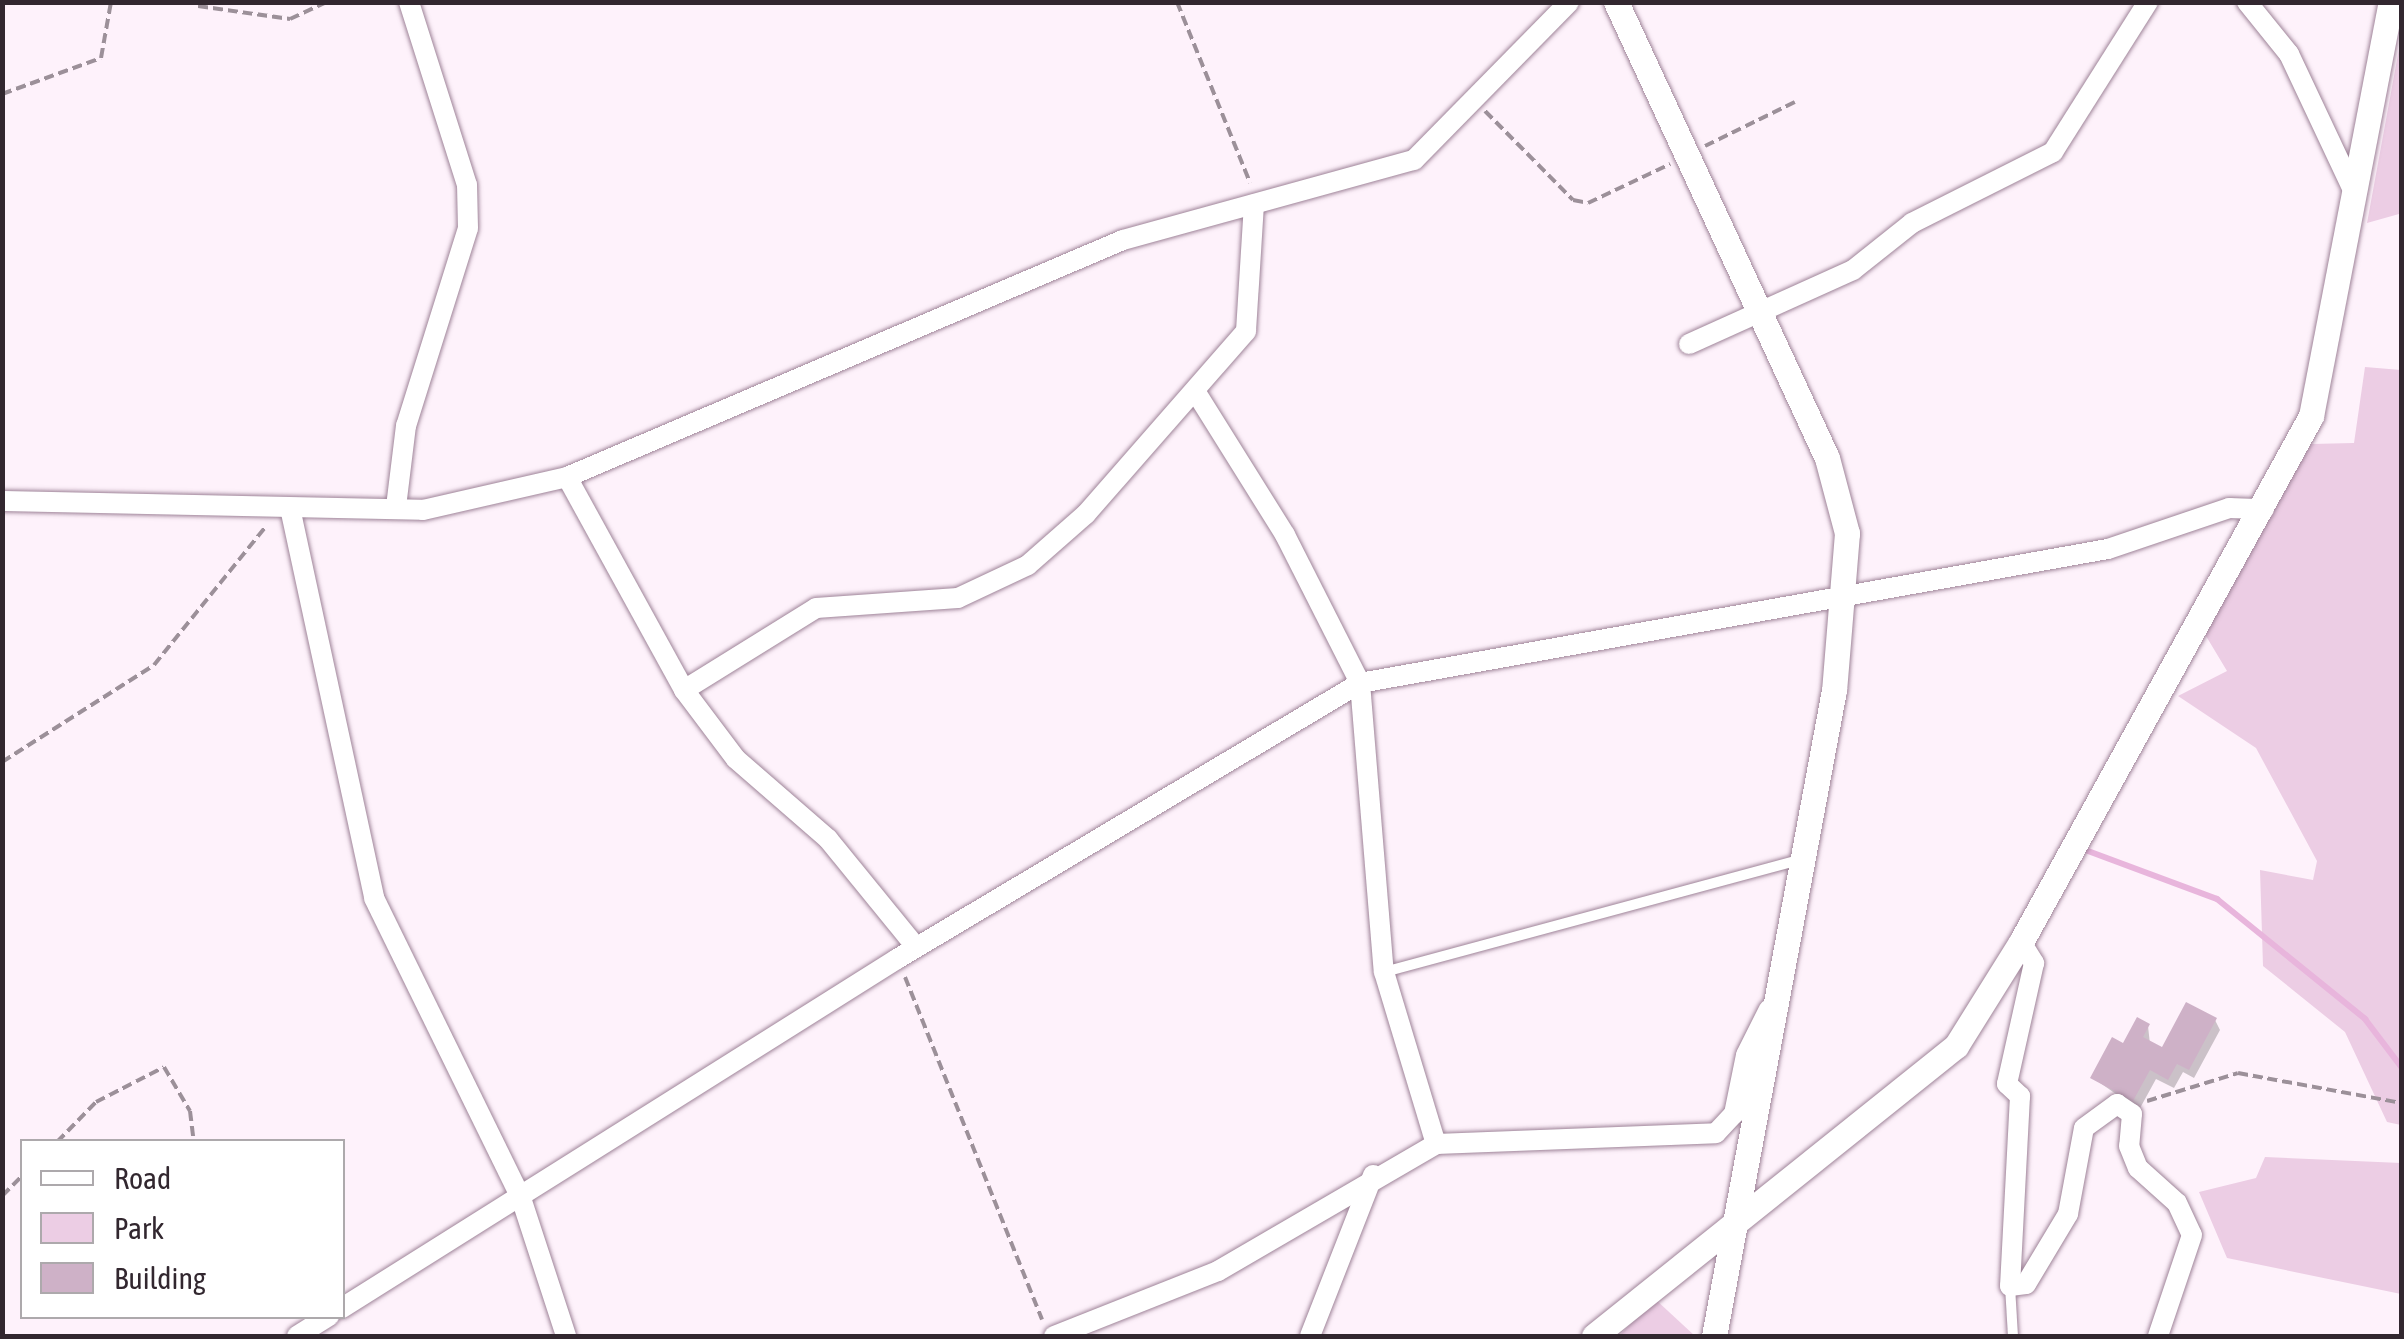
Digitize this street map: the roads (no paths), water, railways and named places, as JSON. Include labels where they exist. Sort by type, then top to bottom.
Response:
[{"type":"street","points":[[396,507],[406,426],[468,228],[468,185],[409,2]]},
{"type":"street","points":[[2,502],[457,507],[567,477],[1108,246],[1414,160],[1468,95],[1569,2]]},
{"type":"street","points":[[1616,2],[1827,458],[1847,534],[1848,596],[1714,1336]]},
{"type":"street","points":[[1690,344],[1852,270],[1912,223],[2053,152],[2148,2]]},
{"type":"street","points":[[2246,2],[2289,54],[2356,196]]},
{"type":"street","points":[[1594,1336],[1732,1220],[1956,1046],[2021,942],[2264,509],[2311,416],[2390,2]]},
{"type":"street","points":[[684,690],[777,627],[840,600],[958,598],[991,588],[1086,514],[1196,394],[1246,332],[1254,204]]},
{"type":"street","points":[[1196,394],[1285,535],[1360,683],[1384,972],[1436,1144]]},
{"type":"street","points":[[567,477],[684,690],[736,759],[828,839],[916,947]]},
{"type":"street","points":[[290,508],[374,898],[521,1198],[566,1336]]},
{"type":"street","points":[[345,1306],[916,947],[1360,683],[2152,539],[2229,508],[2264,509]]},
{"type":"street","points":[[2021,942],[2034,963],[2007,1084],[2020,1096],[2010,1286],[2026,1284],[2068,1214],[2084,1128],[2101,1107],[2132,1114],[2128,1146],[2138,1168],[2177,1203],[2192,1235],[2158,1336]]},
{"type":"street","points":[[1052,1336],[1218,1271],[1372,1175],[1436,1144],[1716,1133],[1734,1114],[1746,1055],[1775,995]]},
{"type":"street","points":[[1310,1336],[1372,1175]]},
{"type":"street","points":[[297,1336],[325,1319]]},
{"type":"lane","points":[[1384,972],[1801,860]]},
{"type":"lane","points":[[2010,1286],[2013,1336]]},
{"type":"waterway","points":[[2088,851],[2217,899],[2365,1019],[2402,1068]]}]
